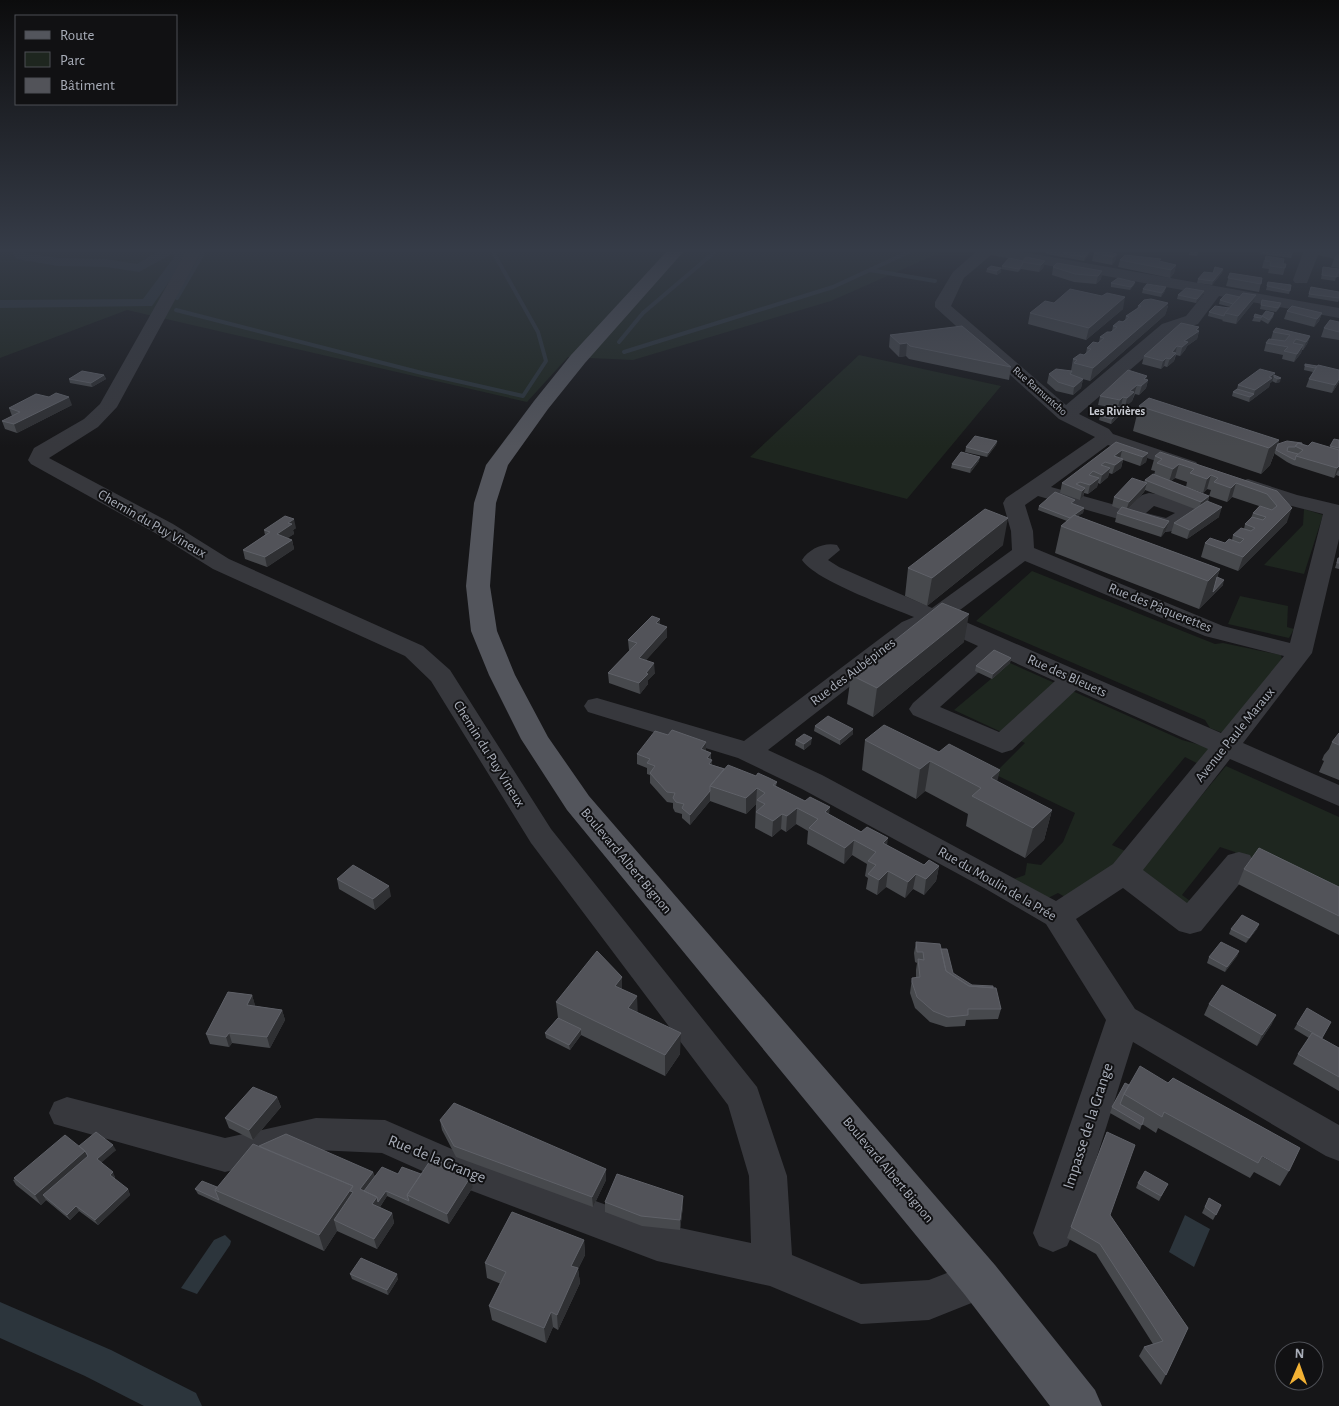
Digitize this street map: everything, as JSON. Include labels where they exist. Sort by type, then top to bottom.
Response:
[{"type":"main road","name":"Boulevard Albert Bignon","points":[[618,316],[578,359],[498,464],[485,503],[478,586],[484,631],[502,675],[535,740],[578,803],[980,1280],[1079,1406]]},
{"type":"street","name":"Chemin du Puy Vineux","points":[[158,316],[108,407],[91,423],[41,452],[38,460],[165,529],[221,564],[414,650],[441,676],[541,836],[744,1098],[768,1176],[772,1267]]},
{"type":"street","name":"Rue Ramuntcho","points":[[953,316],[1066,415],[1102,433],[1106,438],[1208,472]]},
{"type":"street","points":[[1066,415],[1168,328],[1192,320],[1195,316]]},
{"type":"street","points":[[1023,552],[1022,531],[1014,503],[1106,438]]},
{"type":"street","points":[[1226,478],[1291,500],[1337,511]]},
{"type":"street","points":[[1034,488],[1079,503],[1131,516]]},
{"type":"street","name":"Avenue Paule Maraux","points":[[1057,916],[1124,872],[1300,653],[1337,511]]},
{"type":"street","name":"Rue des Bleuets","points":[[829,550],[813,560],[830,572],[1339,796]]},
{"type":"street","name":"Rue des Aubépines","points":[[748,752],[912,627],[934,618],[1023,552]]},
{"type":"street","name":"Rue des Pâquerettes","points":[[1023,552],[1214,631],[1300,653]]},
{"type":"street","points":[[994,645],[922,709],[1002,744],[1072,678]]},
{"type":"street","name":"Rue du Moulin de la Prée","points":[[597,706],[748,752],[812,782],[997,881],[1057,916],[1124,1019],[1339,1144]]},
{"type":"street","points":[[1124,872],[1190,922],[1239,863]]},
{"type":"street","name":"Impasse de la Grange","points":[[1053,1233],[1124,1019]]},
{"type":"street","name":"Rue de la Grange","points":[[67,1113],[225,1155],[316,1134],[385,1137],[451,1166],[656,1242],[772,1267]]},
{"type":"street","points":[[772,1267],[861,1304],[929,1300],[980,1280]]},
{"type":"green space","points":[[0,316],[112,316],[0,358]]},
{"type":"green space","points":[[151,316],[782,316],[633,360],[568,357],[527,402]]},
{"type":"green space","points":[[859,355],[1001,386],[907,499],[750,457]]},
{"type":"green space","points":[[1304,509],[1323,515],[1304,574],[1264,565],[1303,525]]},
{"type":"green space","points":[[1032,571],[1215,644],[1223,643],[1281,655],[1285,672],[1233,737],[1210,728],[1205,720],[976,621]]},
{"type":"green space","points":[[1240,596],[1288,606],[1287,627],[1294,629],[1289,638],[1228,624]]},
{"type":"green space","points":[[1010,663],[1182,740],[1222,751],[1208,769],[1185,757],[1112,845],[1136,856],[1076,903],[1058,893],[1048,898],[1011,880],[1025,875],[1027,863],[1041,865],[1063,842],[1075,813],[994,774],[1025,743],[954,710]]},
{"type":"green space","points":[[1226,766],[1339,817],[1339,897],[1239,863],[1235,852],[1220,847],[1182,895],[1201,909],[1186,908],[1139,871]]},
{"type":"shaded area","points":[[1185,1215],[1210,1229],[1194,1267],[1169,1252]]},
{"type":"shaded area","points":[[225,1235],[231,1241],[230,1245],[197,1294],[181,1288],[214,1240]]},
{"type":"building","points":[[1040,316],[1103,316],[1089,328]]},
{"type":"building","points":[[1126,316],[1153,316],[1093,368],[1074,363],[1077,360],[1073,359],[1080,354],[1084,355],[1091,349],[1087,348],[1093,342],[1098,343],[1104,338],[1100,337],[1117,327],[1113,326],[1129,317]]},
{"type":"building","points":[[1262,316],[1272,316],[1269,320]]},
{"type":"building","points":[[1304,316],[1320,316],[1317,319]]},
{"type":"building","points":[[1330,320],[1339,322],[1339,332],[1324,328]]},
{"type":"building","points":[[1181,323],[1199,327],[1196,330],[1199,331],[1184,341],[1188,342],[1182,347],[1177,346],[1172,352],[1176,353],[1170,359],[1166,358],[1163,361],[1144,356]]},
{"type":"building","points":[[962,326],[1011,367],[910,346],[907,343],[900,344],[890,335]]},
{"type":"building","points":[[1276,328],[1310,336],[1306,342],[1296,339],[1293,343],[1303,345],[1297,354],[1284,351],[1288,347],[1266,343],[1269,339],[1285,341],[1290,335],[1273,332]]},
{"type":"building","points":[[1305,364],[1317,366],[1315,368],[1305,366]]},
{"type":"building","points":[[1318,365],[1339,370],[1339,379],[1335,385],[1309,379]]},
{"type":"building","points":[[1056,369],[1072,371],[1070,374],[1083,379],[1074,387],[1058,382],[1049,374]]},
{"type":"building","points":[[1260,369],[1275,373],[1269,377],[1272,378],[1255,390],[1238,385]]},
{"type":"building","points":[[1128,370],[1147,376],[1144,379],[1148,380],[1130,391],[1134,392],[1127,398],[1123,397],[1120,400],[1100,396]]},
{"type":"building","points":[[82,371],[104,375],[91,383],[69,379]]},
{"type":"building","points":[[1237,389],[1254,394],[1250,397],[1233,392]]},
{"type":"building","points":[[56,393],[69,397],[14,424],[2,421],[20,412],[9,408],[36,394],[49,397]]},
{"type":"building","points":[[1149,398],[1279,440],[1269,448],[1139,406]]},
{"type":"building","points":[[1112,405],[1123,408],[1112,419],[1100,416]]},
{"type":"building","points":[[975,436],[997,441],[988,453],[966,447]]},
{"type":"building","points":[[1334,439],[1339,440],[1339,448],[1330,446]]},
{"type":"building","points":[[1287,441],[1302,443],[1298,443],[1295,447],[1288,447],[1287,451],[1298,454],[1295,460],[1276,450],[1278,444]]},
{"type":"building","points":[[1116,442],[1148,453],[1143,457],[1122,450],[1114,456],[1123,459],[1115,465],[1105,462],[1101,465],[1110,468],[1102,475],[1093,471],[1089,475],[1099,478],[1090,485],[1080,482],[1076,484],[1085,488],[1082,491],[1062,483]]},
{"type":"building","points":[[1312,442],[1339,450],[1339,466],[1337,468],[1296,456],[1303,450],[1295,446],[1298,443],[1308,446]]},
{"type":"building","points":[[961,452],[980,457],[971,468],[952,464]]},
{"type":"building","points":[[1160,452],[1277,491],[1292,508],[1243,557],[1205,543],[1210,538],[1225,543],[1229,539],[1240,543],[1244,539],[1233,535],[1241,528],[1251,531],[1255,528],[1245,524],[1252,517],[1263,520],[1266,517],[1253,513],[1260,506],[1272,510],[1277,506],[1267,494],[1236,483],[1231,488],[1214,482],[1218,478],[1211,475],[1207,479],[1190,473],[1194,469],[1179,464],[1173,469],[1157,463],[1162,459],[1155,456]]},
{"type":"building","points":[[1153,474],[1209,496],[1201,502],[1145,480]]},
{"type":"building","points":[[1132,478],[1147,483],[1129,502],[1114,497]]},
{"type":"building","points":[[1055,492],[1075,500],[1071,503],[1084,508],[1070,518],[1039,506]]},
{"type":"building","points":[[1207,501],[1222,507],[1190,530],[1174,523]]},
{"type":"building","points":[[1122,507],[1169,521],[1164,528],[1117,513]]},
{"type":"building","points":[[985,509],[1008,518],[932,578],[908,568]]},
{"type":"building","points":[[1074,515],[1220,569],[1208,581],[1061,526]]},
{"type":"building","points":[[285,516],[294,519],[288,523],[292,524],[277,534],[292,540],[265,557],[243,550],[270,532],[264,530]]},
{"type":"building","points":[[1217,577],[1224,580],[1213,592]]},
{"type":"building","points":[[942,603],[969,614],[877,688],[851,675]]},
{"type":"building","points":[[652,616],[660,619],[656,623],[667,627],[639,658],[654,663],[646,673],[648,674],[639,683],[608,673],[637,643],[628,640]]},
{"type":"building","points":[[994,650],[1011,658],[993,674],[976,666]]},
{"type":"building","points":[[828,716],[853,729],[840,740],[815,726]]},
{"type":"building","points":[[884,725],[939,752],[949,744],[1000,770],[991,778],[1052,810],[1033,828],[972,796],[981,788],[930,761],[920,769],[865,740]]},
{"type":"building","points":[[672,730],[706,742],[701,749],[711,753],[707,758],[712,760],[709,764],[724,769],[710,786],[710,791],[690,815],[682,808],[684,804],[676,802],[673,798],[675,793],[667,792],[650,773],[655,766],[647,763],[650,759],[637,754],[655,731],[668,735]]},
{"type":"building","points":[[1339,733],[1339,745],[1332,742]]},
{"type":"building","points":[[804,734],[812,738],[804,744],[796,740]]},
{"type":"building","points":[[728,765],[756,776],[758,773],[769,778],[777,782],[773,785],[805,801],[810,797],[830,807],[825,812],[861,832],[867,827],[888,838],[883,843],[924,865],[929,860],[939,866],[926,879],[916,874],[908,882],[888,871],[879,880],[868,874],[876,865],[868,861],[876,852],[854,840],[845,848],[809,828],[818,819],[797,808],[787,816],[782,814],[773,821],[756,812],[765,804],[757,800],[765,793],[757,788],[746,798],[710,786]]},
{"type":"building","points":[[1259,848],[1339,887],[1339,916],[1244,869]]},
{"type":"building","points":[[353,865],[389,886],[373,899],[337,879]]},
{"type":"building","points":[[1242,915],[1259,924],[1249,938],[1231,929]]},
{"type":"building","points":[[916,942],[940,944],[946,971],[969,986],[996,988],[1001,1009],[968,1009],[968,1015],[948,1017],[933,1011],[917,997],[912,982],[912,978],[920,977],[918,959],[924,960],[923,952],[917,952]]},
{"type":"building","points":[[1221,942],[1239,951],[1227,967],[1209,957]]},
{"type":"building","points":[[941,949],[947,949],[953,973],[972,985],[993,986],[993,988],[969,986],[946,971]]},
{"type":"building","points":[[597,951],[622,977],[615,986],[637,996],[628,1008],[681,1033],[665,1055],[556,1002]]},
{"type":"building","points":[[1222,985],[1276,1015],[1262,1035],[1209,1004]]},
{"type":"building","points":[[228,992],[252,995],[247,1005],[282,1010],[267,1037],[229,1033],[226,1037],[206,1034]]},
{"type":"building","points":[[1307,1008],[1331,1022],[1322,1038],[1297,1024]]},
{"type":"building","points":[[558,1018],[581,1029],[569,1045],[545,1033]]},
{"type":"building","points":[[1312,1033],[1339,1048],[1339,1077],[1298,1054]]},
{"type":"building","points":[[1140,1066],[1168,1083],[1173,1078],[1300,1148],[1289,1171],[1262,1156],[1258,1163],[1164,1112],[1162,1117],[1124,1094]]},
{"type":"building","points":[[1125,1083],[1129,1085],[1120,1104],[1144,1118],[1142,1125],[1112,1107]]},
{"type":"building","points":[[253,1087],[277,1097],[249,1130],[225,1118]]},
{"type":"building","points":[[454,1103],[606,1169],[592,1197],[454,1146],[440,1120]]},
{"type":"building","points":[[96,1132],[113,1145],[97,1159],[113,1172],[110,1175],[128,1189],[95,1220],[76,1206],[67,1215],[43,1195],[88,1156],[79,1146]]},
{"type":"building","points":[[1107,1132],[1135,1145],[1110,1215],[1188,1328],[1166,1375],[1144,1347],[1163,1341],[1100,1244],[1071,1227]]},
{"type":"building","points":[[286,1134],[373,1172],[360,1189],[377,1197],[372,1204],[392,1213],[374,1239],[334,1220],[353,1192],[350,1191],[353,1186],[259,1146]]},
{"type":"building","points":[[65,1135],[85,1151],[35,1195],[14,1178]]},
{"type":"building","points":[[253,1144],[353,1186],[319,1235],[215,1190]]},
{"type":"building","points":[[432,1158],[471,1176],[447,1214],[407,1195]]},
{"type":"building","points":[[382,1167],[398,1174],[402,1167],[421,1174],[407,1195],[409,1201],[386,1191],[378,1202],[377,1197],[364,1191]]},
{"type":"building","points":[[1145,1171],[1168,1184],[1161,1196],[1138,1183]]},
{"type":"building","points":[[617,1174],[683,1196],[680,1220],[641,1216],[605,1202]]},
{"type":"building","points":[[202,1181],[217,1187],[215,1190],[219,1200],[195,1189]]},
{"type":"building","points":[[1209,1198],[1221,1205],[1216,1215],[1205,1207]]},
{"type":"building","points":[[512,1212],[584,1240],[571,1266],[578,1268],[557,1315],[551,1312],[544,1328],[489,1306],[506,1272],[485,1263]]},
{"type":"building","points":[[361,1258],[397,1274],[387,1290],[350,1274]]},
{"type":"waterway","points":[[198,316],[422,373],[523,396],[546,361],[538,332],[529,316]]},
{"type":"waterway","points":[[619,342],[641,316]]},
{"type":"waterway","points":[[624,352],[741,316]]},
{"type":"waterway","points":[[0,1320],[98,1363],[183,1406]]},
{"type":"district","name":"Les Rivières","points":[[1117,411]]}]
